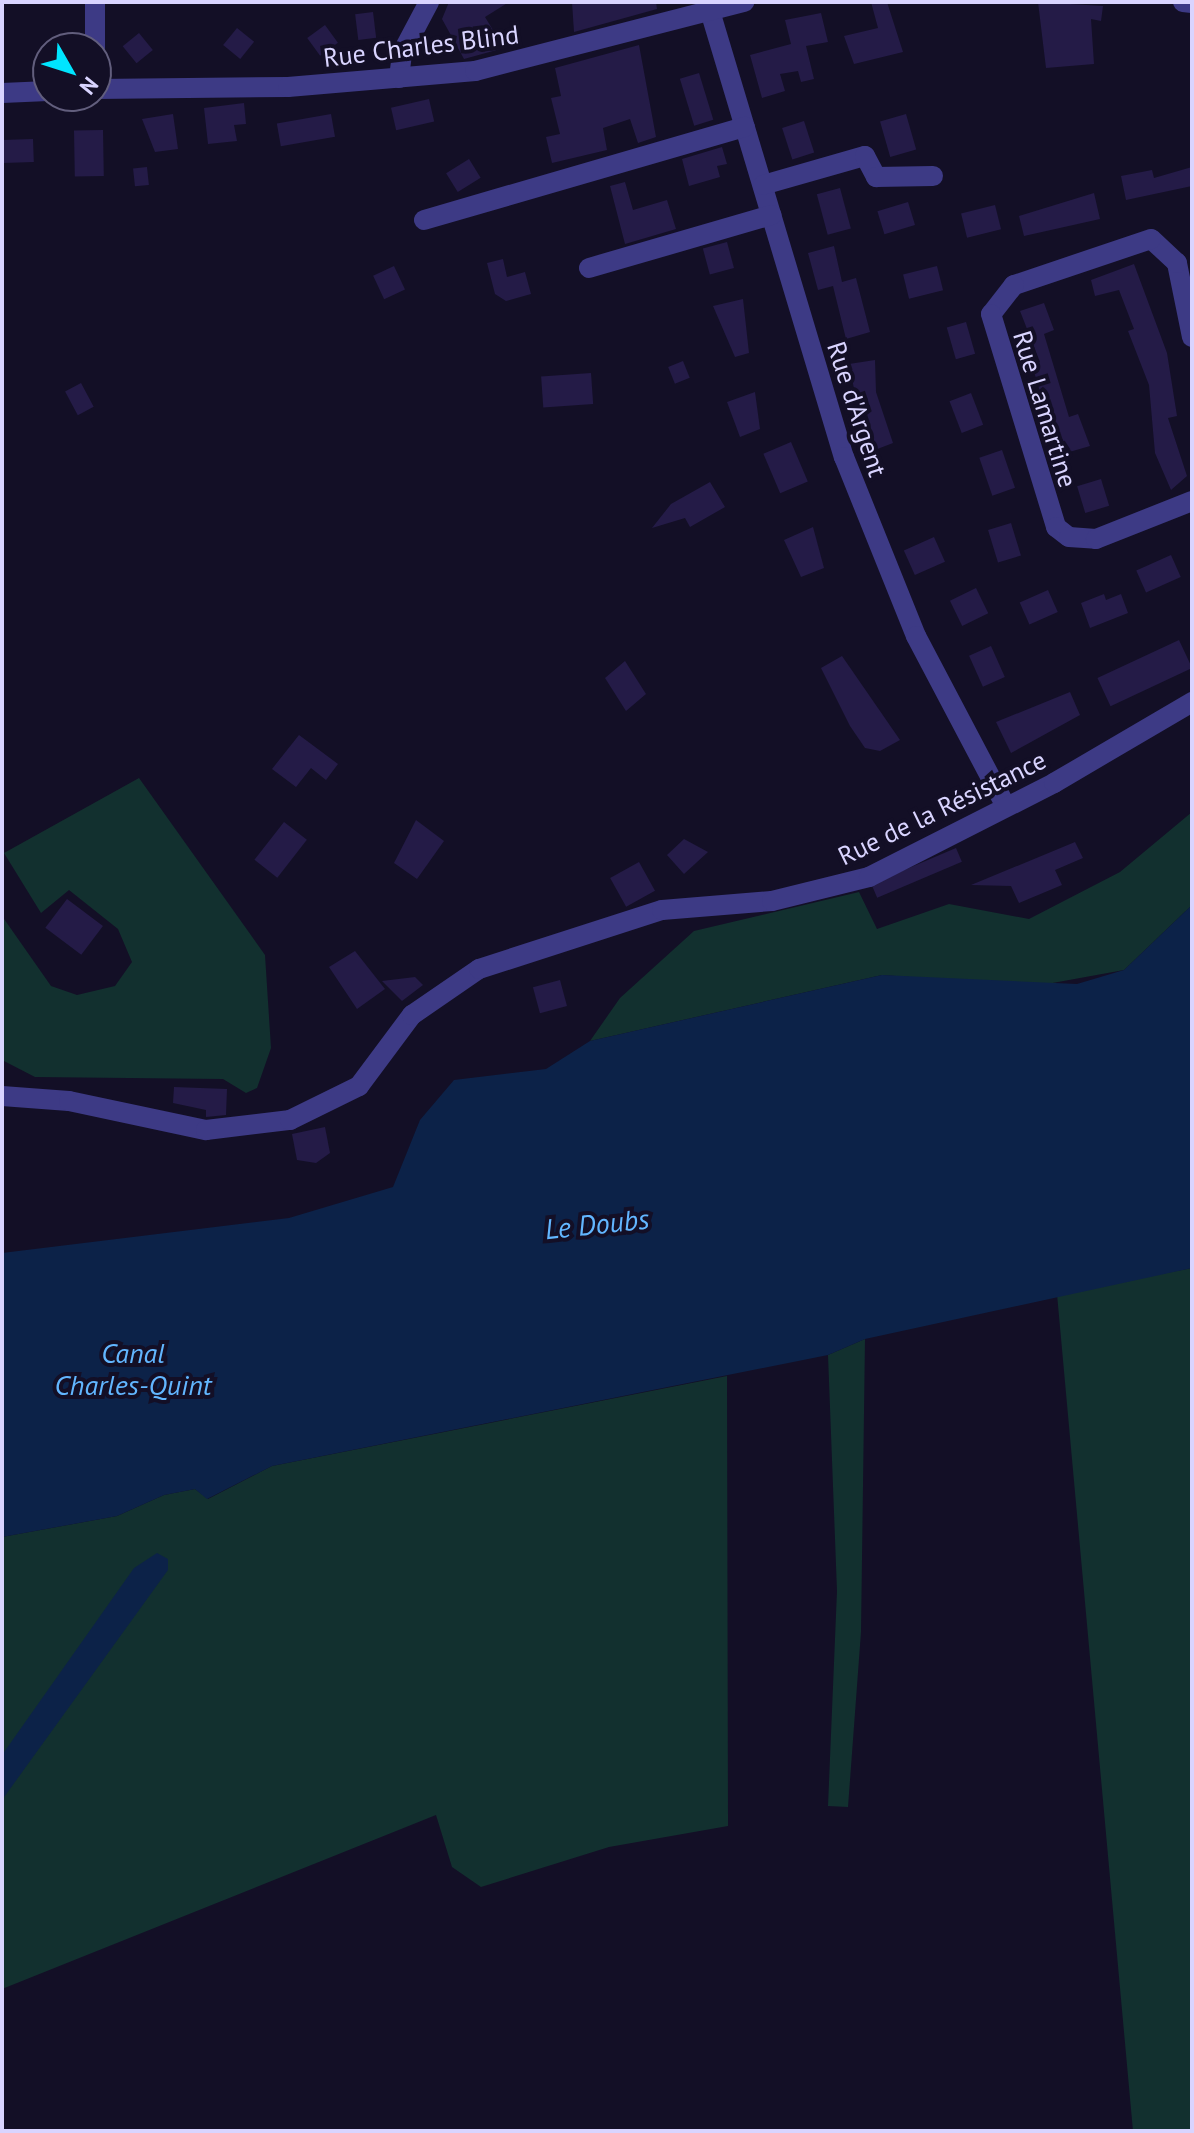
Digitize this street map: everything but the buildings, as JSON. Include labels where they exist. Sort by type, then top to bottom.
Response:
[{"type":"street","points":[[95,2],[95,32]]},
{"type":"street","points":[[399,78],[402,53],[429,2]]},
{"type":"street","name":"Rue Charles Blind","points":[[112,88],[399,78],[509,64],[744,2]]},
{"type":"street","points":[[1183,2],[1192,3]]},
{"type":"street","name":"Rue d'Argent","points":[[710,11],[771,215],[875,539],[916,636],[1005,805]]},
{"type":"street","points":[[2,93],[32,92]]},
{"type":"street","points":[[424,220],[745,127]]},
{"type":"street","points":[[763,185],[865,156],[876,177],[933,176]]},
{"type":"street","points":[[589,268],[771,215]]},
{"type":"street","name":"Rue Lamartine","points":[[1191,506],[1096,539],[1069,537],[1056,527],[991,314],[1014,285],[1151,239],[1177,263],[1192,337]]},
{"type":"street","name":"Rue de la Résistance","points":[[2,1096],[69,1101],[206,1130],[290,1120],[359,1086],[412,1015],[479,969],[662,910],[837,887],[1005,805],[1192,702]]},
{"type":"green space","points":[[139,778],[265,955],[271,1048],[257,1088],[246,1093],[223,1079],[35,1077],[2,1060],[2,916],[51,986],[77,995],[115,986],[132,962],[118,929],[69,890],[41,913],[4,853]]},
{"type":"green space","points":[[1192,812],[1192,905],[1124,970],[1036,986],[882,975],[590,1041],[620,998],[694,931],[859,892],[877,929],[949,904],[1029,919],[1120,872]]},
{"type":"green space","points":[[1192,1268],[1192,2131],[1133,2131],[1057,1294]]},
{"type":"green space","points":[[865,1339],[861,1632],[848,1807],[828,1806],[837,1591],[828,1355]]},
{"type":"green space","points":[[727,1376],[728,1826],[609,1847],[481,1887],[452,1867],[436,1815],[2,1989],[2,1537],[117,1516],[164,1495],[195,1489],[208,1499],[272,1466]]},
{"type":"water","name":"Canal Charles-Quint","points":[[1192,905],[1192,1268],[865,1339],[828,1355],[272,1466],[207,1499],[195,1489],[164,1495],[117,1516],[2,1537],[2,1253],[289,1218],[393,1187],[420,1120],[454,1080],[546,1069],[590,1041],[882,975],[1077,984],[1124,970]]},
{"type":"water","points":[[157,1553],[168,1559],[168,1570],[2,1800],[2,1755],[134,1568]]},
{"type":"water label","name":"Le Doubs","points":[[597,1224]]}]
